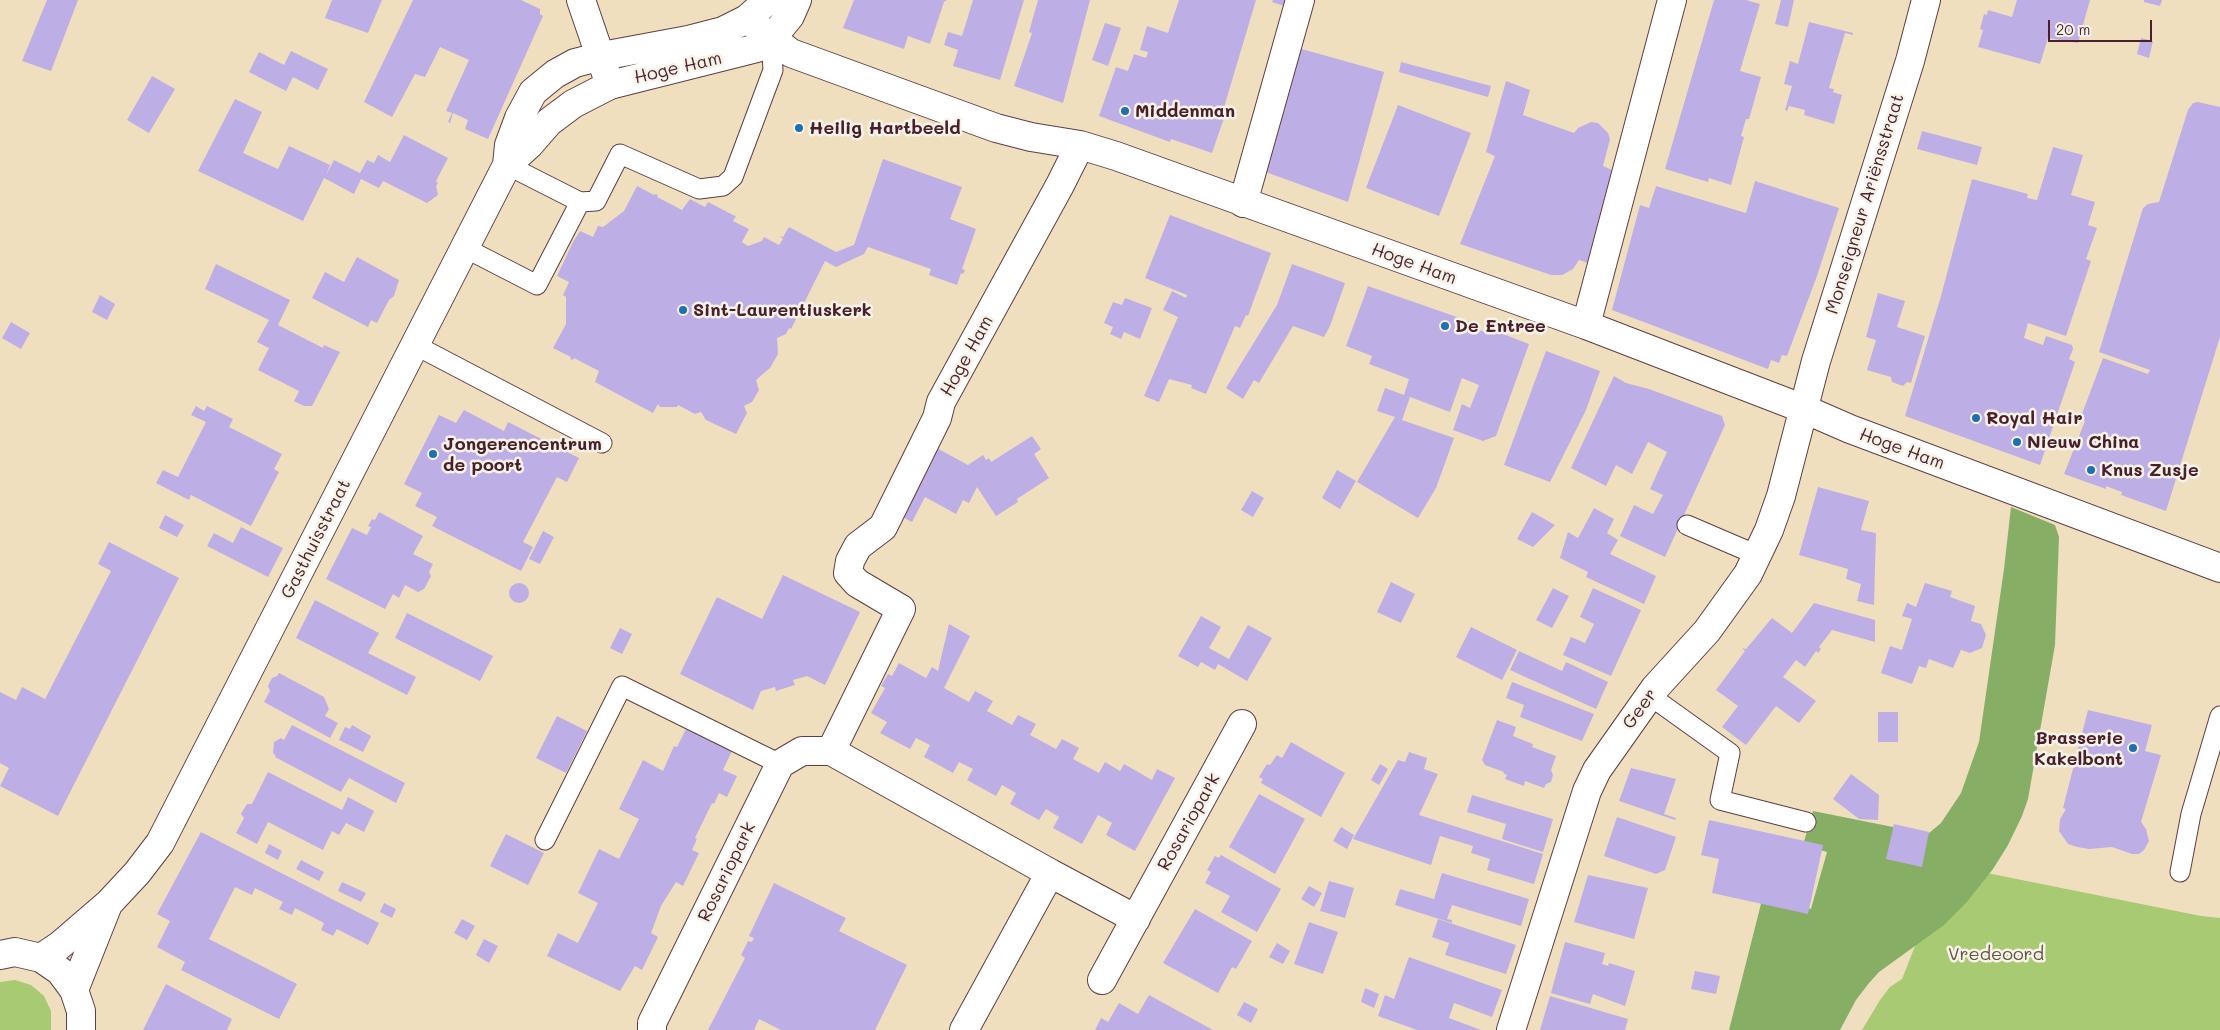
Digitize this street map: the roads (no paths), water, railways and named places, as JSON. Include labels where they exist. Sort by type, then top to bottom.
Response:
[{"type":"street","name":"Hoge Ham","points":[[581,0],[602,56],[610,85],[737,55],[757,48],[772,39]]},
{"type":"street","points":[[747,19],[768,0]]},
{"type":"street","points":[[772,39],[790,16],[798,0]]},
{"type":"street","points":[[1243,203],[1300,0]]},
{"type":"street","points":[[1586,325],[1672,0]]},
{"type":"street","name":"Monseigneur Ariënsstraat","points":[[1804,409],[1816,361],[1910,61],[1926,0]]},
{"type":"street","name":"Hoge Ham","points":[[602,56],[688,40],[723,31],[747,19],[791,53],[996,128],[1031,137],[1080,145],[1586,325],[1804,409],[1850,430],[2220,568]]},
{"type":"street","name":"Gasthuisstraat","points":[[507,165],[509,145],[533,92],[555,74],[575,64],[602,56]]},
{"type":"street","name":"Gasthuisstraat","points":[[41,958],[59,946],[109,903],[137,873],[160,843],[507,165],[529,145],[548,122],[572,104],[610,85]]},
{"type":"street","name":"Hoge Ham","points":[[831,750],[901,609],[857,583],[848,573],[850,561],[858,546],[883,527],[937,418],[942,402],[1080,145]]},
{"type":"street","name":"Geer","points":[[1510,1030],[1586,791],[1597,770],[1649,695],[1707,631],[1748,574],[1769,530],[1781,496],[1804,409]]},
{"type":"street","name":"Rosariopark","points":[[1102,980],[1242,724]]},
{"type":"street","points":[[780,764],[802,751],[831,750],[1136,919]]},
{"type":"street","name":"Rosariopark","points":[[652,1030],[652,1023],[780,764]]},
{"type":"street","points":[[964,1030],[1050,873]]},
{"type":"street","name":"Gasthuisstraat","points":[[74,990],[109,903]]},
{"type":"street","points":[[0,955],[15,952],[41,958],[60,971],[74,990],[81,1011],[80,1030]]},
{"type":"lane","points":[[507,165],[580,202],[596,201],[620,154],[699,189],[723,186],[732,177],[773,70],[772,39]]},
{"type":"lane","points":[[465,248],[537,285],[580,202]]},
{"type":"lane","points":[[415,345],[602,443]]},
{"type":"lane","points":[[1686,525],[1757,555]]},
{"type":"lane","points":[[546,840],[622,686],[780,764]]},
{"type":"lane","points":[[1649,695],[1730,753],[1720,800],[1806,822]]},
{"type":"lane","points":[[2180,872],[2191,814],[2220,716]]},
{"type":"place","name":"Middenman","points":[[1125,111]]},
{"type":"place","name":"Heilig Hartbeeld","points":[[799,128]]},
{"type":"place","name":"Sint-Laurentiuskerk","points":[[683,310]]},
{"type":"place","name":"De Entree","points":[[1445,326]]},
{"type":"place","name":"Royal Hair","points":[[1976,418]]},
{"type":"place","name":"Nieuw China","points":[[2017,442]]},
{"type":"place","name":"Jongerencentrum de poort","points":[[433,454]]},
{"type":"place","name":"Knus Zusje","points":[[2091,470]]},
{"type":"place","name":"Brasserie Kakelbont","points":[[2133,748]]},
{"type":"park label","name":"Vredeoord","points":[[1996,954]]}]
